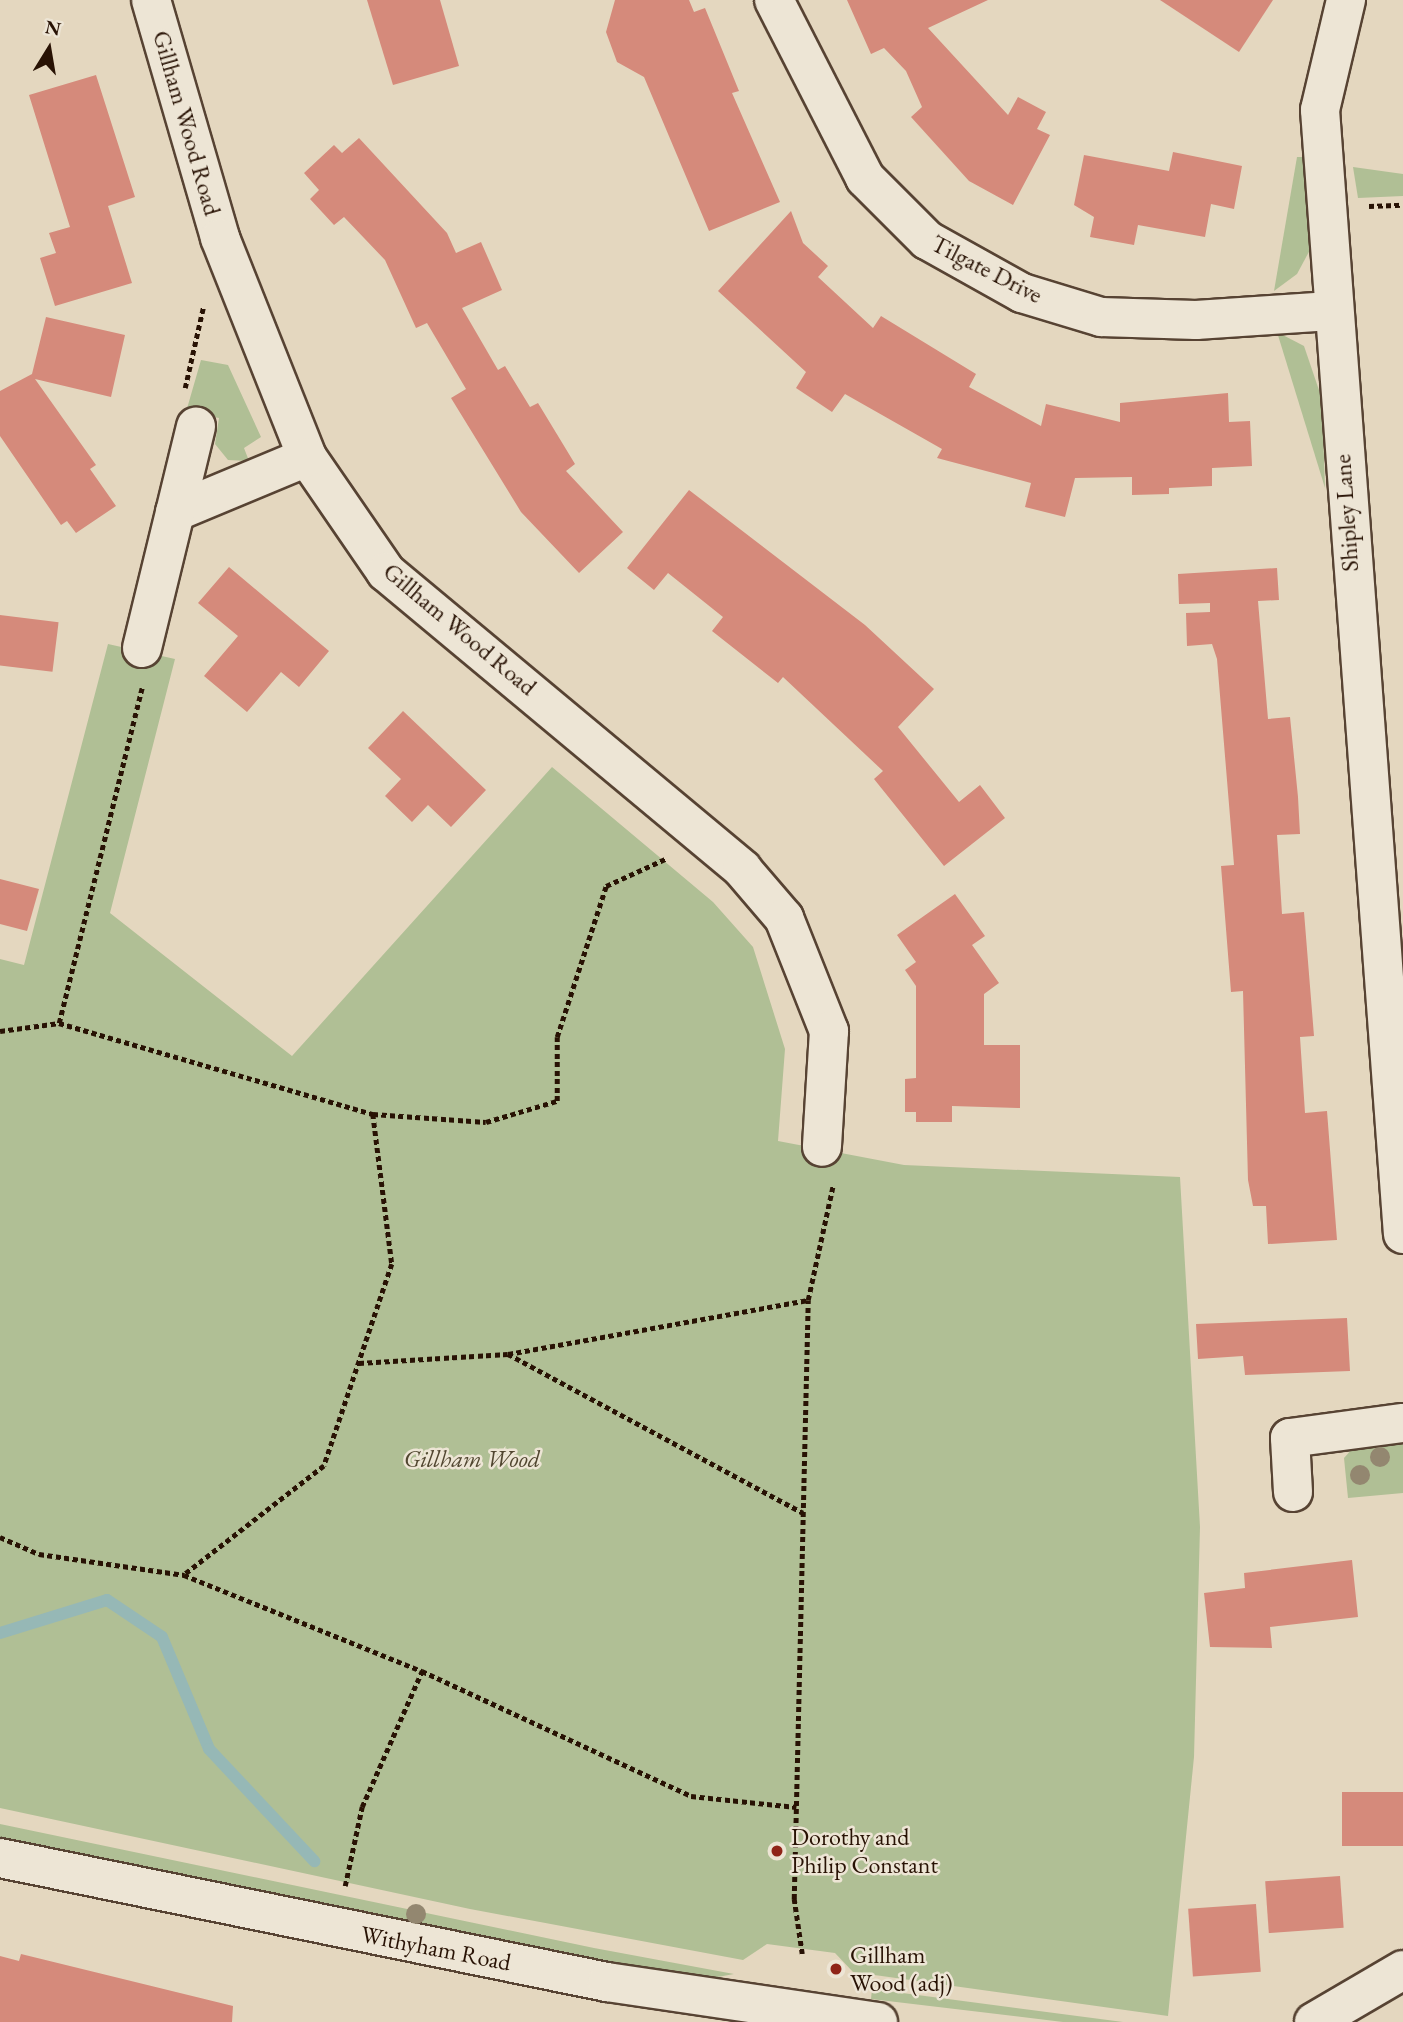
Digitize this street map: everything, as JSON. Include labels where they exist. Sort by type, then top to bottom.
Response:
[{"type":"street","name":"Gillham Wood Road","points":[[152,0],[220,238],[307,457],[386,572],[707,839],[784,918],[812,977],[829,1031],[822,1147]]},
{"type":"street","name":"Tilgate Drive","points":[[774,0],[864,178],[927,240],[1022,293],[1101,317],[1196,320],[1331,311]]},
{"type":"street","name":"Shipley Lane","points":[[1346,0],[1320,110],[1331,311],[1394,1028],[1403,1234]]},
{"type":"street","points":[[142,648],[196,427]]},
{"type":"street","points":[[175,512],[307,457]]},
{"type":"street","points":[[1293,1492],[1290,1438],[1403,1423]]},
{"type":"street","name":"Withyham Road","points":[[0,1858],[607,1982],[877,2022]]},
{"type":"street","points":[[1314,2022],[1403,1970]]},
{"type":"path","points":[[196,427],[178,417],[205,302]]},
{"type":"path","points":[[59,1024],[147,666],[142,648]]},
{"type":"path","points":[[1,1031],[59,1024],[373,1114],[486,1122],[557,1101],[557,1037],[606,886],[707,839]]},
{"type":"path","points":[[184,1575],[324,1466],[392,1264],[373,1114]]},
{"type":"path","points":[[802,1954],[794,1899],[808,1300],[835,1179],[822,1147]]},
{"type":"path","points":[[359,1363],[508,1354],[808,1300]]},
{"type":"path","points":[[508,1354],[803,1513]]},
{"type":"path","points":[[0,1537],[39,1554],[184,1575],[422,1671],[691,1796],[796,1807]]},
{"type":"path","points":[[335,1928],[362,1807],[422,1671]]},
{"type":"green space","points":[[1297,157],[1304,157],[1311,248],[1297,274],[1274,291]]},
{"type":"green space","points":[[1353,167],[1403,174],[1403,196],[1358,198]]},
{"type":"green space","points":[[1277,332],[1304,346],[1322,399],[1325,488]]},
{"type":"green space","points":[[201,360],[228,365],[261,437],[244,448],[249,461],[228,460],[215,444],[219,418],[186,412]]},
{"type":"green space","name":"Gillham Wood","points":[[108,644],[175,659],[110,913],[292,1056],[552,767],[713,902],[753,947],[785,1049],[778,1141],[904,1165],[1180,1177],[1200,1527],[1194,1757],[1168,2016],[853,1972],[835,1953],[767,1944],[743,1960],[470,1909],[0,1808],[0,959],[24,965]]},
{"type":"green space","points":[[1403,1440],[1403,1493],[1348,1498],[1344,1458],[1353,1448]]},
{"type":"green space","points":[[0,1824],[594,1948],[734,1974],[712,1978],[591,1961],[413,1925],[0,1838]]},
{"type":"green space","points":[[872,1989],[1123,2022],[1063,2022],[871,1999]]},
{"type":"building","points":[[367,0],[440,0],[459,66],[393,85]]},
{"type":"building","points":[[615,0],[689,0],[694,12],[705,8],[739,91],[732,93],[780,202],[709,231],[644,77],[617,62],[606,32]]},
{"type":"building","points":[[847,0],[988,0],[928,28],[1008,115],[1018,97],[1046,112],[1037,129],[1050,135],[1013,205],[969,181],[911,117],[922,107],[906,71],[884,48],[871,54]]},
{"type":"building","points":[[1160,0],[1273,0],[1239,52]]},
{"type":"building","points":[[96,75],[135,197],[108,206],[132,283],[55,306],[40,258],[56,253],[49,233],[70,227],[29,95]]},
{"type":"building","points":[[359,138],[447,233],[456,253],[481,242],[502,290],[462,308],[498,370],[505,366],[530,407],[538,403],[575,464],[566,471],[623,532],[579,573],[521,512],[451,398],[466,389],[427,323],[416,328],[385,260],[344,217],[334,225],[310,199],[319,190],[304,173],[334,145],[342,153]]},
{"type":"building","points":[[1173,152],[1242,166],[1234,209],[1211,204],[1205,237],[1138,225],[1134,245],[1090,237],[1094,217],[1074,205],[1084,155],[1169,171]]},
{"type":"building","points":[[791,211],[803,243],[828,266],[818,277],[873,328],[881,316],[976,374],[969,387],[1041,426],[1046,404],[1120,422],[1120,403],[1228,393],[1229,422],[1250,421],[1252,466],[1212,468],[1212,486],[1169,488],[1169,494],[1132,495],[1132,477],[1075,478],[1065,517],[1025,507],[1031,483],[937,458],[942,449],[845,394],[832,412],[796,388],[806,372],[718,291]]},
{"type":"building","points":[[46,317],[125,335],[111,397],[35,379],[96,465],[90,469],[116,506],[76,533],[67,521],[61,525],[0,436],[0,391],[32,374]]},
{"type":"building","points":[[689,490],[865,625],[934,689],[898,727],[959,802],[980,785],[1005,818],[944,866],[874,779],[883,771],[783,677],[778,683],[712,631],[723,617],[668,573],[654,590],[627,568]]},
{"type":"building","points":[[229,567],[329,651],[299,687],[281,672],[247,712],[204,676],[238,636],[198,603]]},
{"type":"building","points":[[1277,568],[1279,600],[1258,601],[1268,719],[1290,717],[1298,797],[1300,834],[1277,835],[1282,914],[1304,912],[1314,1036],[1300,1037],[1305,1113],[1327,1111],[1337,1240],[1268,1244],[1266,1206],[1253,1206],[1248,1180],[1243,991],[1231,992],[1221,866],[1234,865],[1217,659],[1212,644],[1187,646],[1186,613],[1210,612],[1210,603],[1179,604],[1178,574]]},
{"type":"building","points":[[0,615],[59,622],[52,672],[0,665]]},
{"type":"building","points":[[403,711],[486,790],[451,827],[428,805],[412,822],[385,796],[401,779],[368,748]]},
{"type":"building","points":[[0,879],[39,889],[27,931],[0,924]]},
{"type":"building","points":[[955,894],[985,936],[972,945],[999,983],[984,994],[984,1045],[1020,1045],[1020,1108],[952,1106],[952,1122],[916,1122],[916,1112],[905,1112],[905,1079],[916,1078],[916,986],[905,970],[916,962],[897,935]]},
{"type":"building","points":[[1347,1318],[1350,1371],[1245,1375],[1243,1356],[1198,1359],[1196,1324]]},
{"type":"building","points":[[1352,1560],[1358,1617],[1270,1627],[1272,1648],[1210,1647],[1204,1593],[1245,1588],[1244,1573]]},
{"type":"building","points":[[1342,1792],[1403,1792],[1403,1846],[1342,1846]]},
{"type":"building","points":[[1340,1876],[1344,1928],[1269,1933],[1265,1881]]},
{"type":"building","points":[[1256,1904],[1261,1972],[1193,1977],[1188,1909]]},
{"type":"building","points":[[21,1954],[233,2006],[232,2022],[0,2022],[0,1956],[19,1961]]},
{"type":"waterway","points":[[0,1633],[107,1600],[162,1637],[209,1749],[314,1861]]},
{"type":"place","name":"Dorothy and Philip Constant","points":[[777,1851]]},
{"type":"place","name":"Gillham Wood (adj)","points":[[836,1969]]}]
